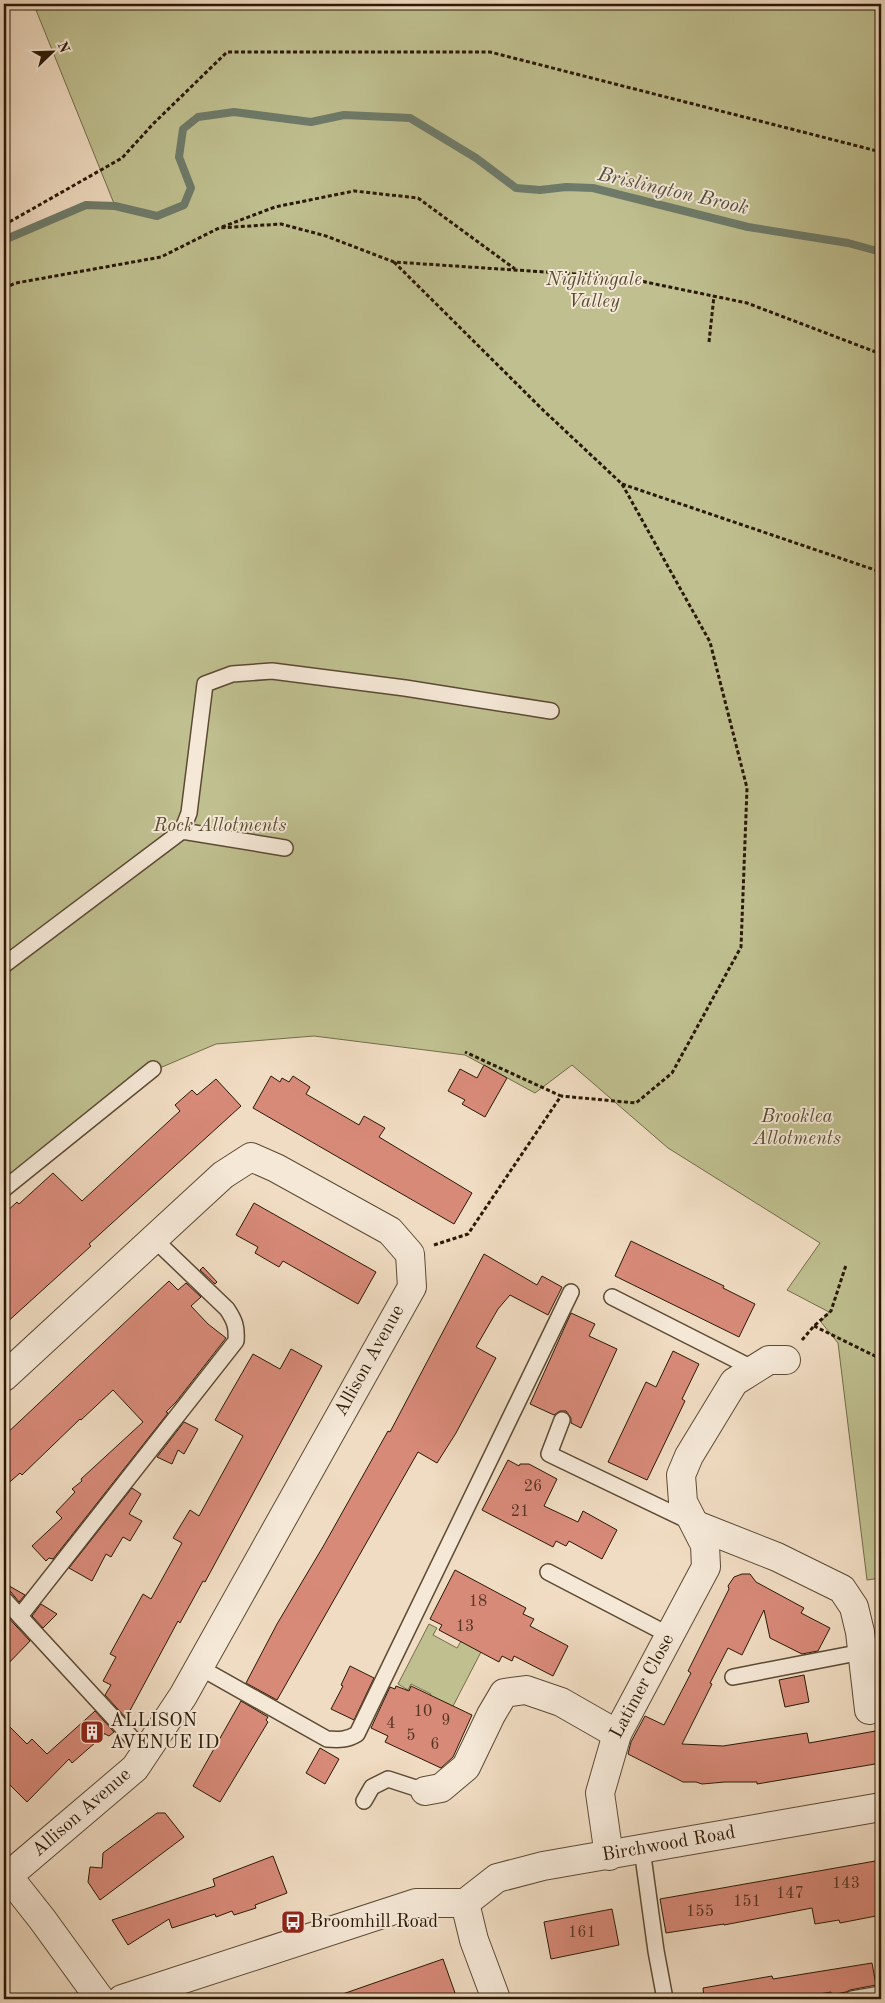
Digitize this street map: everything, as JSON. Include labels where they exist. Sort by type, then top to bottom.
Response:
[{"type":"street","points":[[4,1377],[223,1175],[251,1157],[276,1168],[390,1231],[410,1254]]},
{"type":"street","name":"Allison Avenue","points":[[6,1874],[135,1768],[183,1696],[412,1287],[410,1254]]},
{"type":"street","name":"Latimer Close","points":[[609,1856],[600,1792],[616,1734],[706,1567],[705,1545],[682,1502],[681,1475],[689,1456],[734,1382],[769,1360],[786,1360]]},
{"type":"street","points":[[696,1525],[777,1556],[842,1589],[854,1607],[862,1652],[868,1710]]},
{"type":"street","points":[[425,1791],[441,1788],[466,1767],[491,1715],[504,1693],[526,1690],[561,1702],[616,1734]]},
{"type":"street","name":"Birchwood Road","points":[[465,1903],[497,1878],[543,1866],[881,1807]]},
{"type":"street","points":[[6,1874],[100,1999]]},
{"type":"street","points":[[122,1999],[416,1903],[465,1903],[474,1940],[496,1999]]},
{"type":"lane","points":[[4,965],[182,831],[189,813],[205,684],[232,674],[272,671],[405,688],[551,711]]},
{"type":"lane","points":[[182,831],[285,848]]},
{"type":"lane","points":[[4,1189],[153,1069]]},
{"type":"lane","points":[[20,1616],[236,1341],[237,1328],[227,1309],[154,1239]]},
{"type":"lane","points":[[199,1667],[327,1739],[339,1740],[350,1738],[357,1734],[571,1292]]},
{"type":"lane","points":[[612,1297],[754,1369]]},
{"type":"lane","points":[[562,1420],[549,1454],[696,1525]]},
{"type":"lane","points":[[548,1572],[669,1635]]},
{"type":"lane","points":[[4,1599],[145,1752]]},
{"type":"lane","points":[[733,1677],[862,1652]]},
{"type":"lane","points":[[364,1801],[372,1787],[388,1778],[425,1791]]},
{"type":"lane","points":[[642,1849],[656,1951],[665,1999]]},
{"type":"lane","points":[[852,1999],[881,1994]]},
{"type":"path","points":[[4,225],[122,158],[153,124],[227,52],[490,52],[881,152]]},
{"type":"path","points":[[4,288],[16,282],[161,258],[219,228],[275,207],[354,191],[418,198],[515,269]]},
{"type":"path","points":[[219,228],[281,224],[326,236],[394,262],[622,277],[763,308],[881,354]]},
{"type":"path","points":[[394,262],[543,410],[622,484],[710,642],[748,788],[742,947],[672,1073],[636,1103],[561,1096],[465,1052]]},
{"type":"path","points":[[709,342],[714,296]]},
{"type":"path","points":[[622,484],[881,572]]},
{"type":"path","points":[[410,1254],[468,1234],[561,1096]]},
{"type":"path","points":[[786,1360],[814,1326],[831,1311],[846,1265]]},
{"type":"path","points":[[814,1326],[881,1360]]},
{"type":"green space","points":[[42,4],[881,4],[881,1578],[867,1580],[838,1343],[821,1322],[829,1312],[787,1290],[820,1243],[668,1148],[572,1065],[535,1093],[465,1055],[314,1036],[216,1044],[148,1073],[4,1188],[4,240],[86,205],[115,206],[36,10]]},
{"type":"green space","points":[[429,1624],[437,1628],[433,1635],[457,1648],[461,1641],[481,1652],[451,1710],[429,1699],[431,1694],[411,1684],[408,1690],[398,1684]]},
{"type":"building","points":[[484,1065],[507,1078],[485,1117],[462,1104],[465,1100],[448,1091],[460,1069],[477,1078]]},
{"type":"building","points":[[271,1076],[280,1082],[282,1078],[289,1082],[293,1076],[310,1087],[306,1094],[359,1125],[364,1116],[385,1128],[379,1137],[472,1193],[454,1224],[253,1108]]},
{"type":"building","points":[[216,1079],[241,1106],[89,1244],[91,1246],[4,1325],[4,1214],[17,1202],[19,1204],[53,1173],[82,1201],[180,1111],[175,1105],[192,1090],[197,1095]]},
{"type":"building","points":[[254,1203],[376,1272],[358,1304],[283,1261],[279,1267],[255,1253],[258,1247],[236,1235]]},
{"type":"building","points":[[631,1241],[724,1286],[723,1288],[755,1304],[739,1337],[615,1276]]},
{"type":"building","points":[[484,1254],[537,1285],[542,1276],[562,1287],[548,1315],[510,1295],[498,1309],[476,1347],[496,1358],[456,1433],[437,1463],[418,1452],[277,1700],[246,1683],[277,1624],[388,1431],[390,1432]]},
{"type":"building","points":[[203,1267],[217,1282],[215,1284],[200,1270]]},
{"type":"building","points":[[169,1281],[178,1290],[186,1283],[201,1297],[191,1306],[208,1324],[226,1338],[166,1412],[168,1413],[53,1559],[49,1558],[46,1561],[32,1546],[62,1518],[56,1512],[75,1492],[72,1489],[143,1422],[113,1390],[22,1475],[20,1473],[4,1487],[4,1436]]},
{"type":"building","points":[[571,1313],[595,1324],[589,1336],[617,1349],[581,1428],[571,1423],[571,1418],[566,1411],[560,1411],[554,1415],[530,1404]]},
{"type":"building","points":[[291,1349],[322,1366],[205,1582],[203,1581],[180,1623],[178,1621],[126,1718],[105,1695],[111,1685],[103,1681],[116,1657],[110,1654],[143,1594],[151,1599],[182,1543],[173,1538],[190,1510],[199,1516],[243,1436],[215,1420],[253,1354],[280,1369]]},
{"type":"building","points":[[673,1351],[699,1364],[682,1399],[685,1401],[647,1480],[608,1462],[646,1382],[656,1387]]},
{"type":"building","points":[[184,1422],[198,1429],[184,1454],[178,1450],[172,1464],[157,1457]]},
{"type":"building","points":[[508,1460],[519,1466],[520,1464],[529,1464],[557,1479],[544,1506],[578,1522],[583,1511],[617,1530],[602,1559],[569,1541],[566,1546],[556,1541],[553,1547],[482,1510]]},
{"type":"building","points":[[132,1488],[141,1494],[129,1514],[142,1521],[130,1541],[123,1537],[111,1557],[106,1554],[92,1581],[69,1568]]},
{"type":"building","points":[[455,1570],[526,1608],[523,1614],[534,1619],[530,1626],[568,1646],[553,1676],[514,1656],[512,1661],[502,1656],[499,1662],[439,1630],[442,1625],[430,1619]]},
{"type":"building","points":[[750,1574],[756,1582],[804,1608],[801,1613],[830,1628],[818,1651],[802,1654],[770,1638],[764,1610],[742,1655],[728,1648],[682,1744],[723,1746],[807,1733],[809,1743],[881,1730],[881,1763],[757,1784],[757,1782],[725,1782],[702,1784],[683,1782],[628,1754],[631,1742],[645,1716],[664,1725],[691,1673],[688,1671],[729,1589],[728,1586],[734,1577]]},
{"type":"building","points":[[4,1583],[25,1595],[19,1602],[11,1592],[4,1590]]},
{"type":"building","points":[[41,1604],[57,1614],[43,1628],[32,1616]]},
{"type":"building","points":[[4,1613],[30,1641],[4,1668]]},
{"type":"building","points":[[350,1666],[374,1678],[354,1720],[331,1709],[343,1686],[341,1685]]},
{"type":"building","points":[[804,1675],[809,1702],[785,1707],[779,1680]]},
{"type":"building","points":[[396,1686],[409,1691],[411,1686],[472,1715],[453,1757],[441,1768],[385,1742],[388,1736],[371,1728],[390,1687],[395,1689]]},
{"type":"building","points":[[241,1701],[268,1717],[266,1720],[268,1722],[220,1802],[193,1786]]},
{"type":"building","points":[[95,1711],[114,1732],[109,1736],[103,1733],[104,1735],[72,1763],[69,1759],[27,1802],[4,1779],[4,1721],[27,1744],[32,1739],[47,1754]]},
{"type":"building","points":[[320,1748],[339,1759],[325,1784],[306,1773]]},
{"type":"building","points":[[157,1813],[165,1813],[184,1837],[100,1900],[88,1882],[90,1867],[102,1868],[103,1853]]},
{"type":"building","points":[[273,1856],[287,1893],[255,1905],[256,1908],[234,1915],[232,1911],[216,1917],[215,1914],[172,1928],[169,1919],[128,1945],[112,1920],[215,1886],[213,1879]]},
{"type":"building","points":[[881,1860],[881,1915],[840,1923],[839,1920],[815,1924],[812,1908],[724,1925],[666,1933],[660,1899]]},
{"type":"building","points":[[612,1909],[619,1945],[551,1959],[544,1922]]},
{"type":"building","points":[[443,1959],[455,1993],[437,1999],[338,1999],[337,1996]]},
{"type":"building","points":[[872,1963],[876,1985],[846,1992],[831,1995],[831,1992],[789,1999],[704,1999],[703,1988],[772,1976],[773,1979]]},
{"type":"waterway","name":"Brislington Brook","points":[[4,240],[86,205],[115,206],[157,216],[184,205],[191,188],[179,157],[183,129],[198,117],[234,112],[311,122],[344,115],[410,118],[476,158],[516,188],[540,190],[566,187],[593,188],[748,227],[848,243],[881,252]]},
{"type":"place","name":"ALLISON AVENUE ID","points":[[92,1732]]},
{"type":"place","name":"Broomhill Road","points":[[293,1922]]},
{"type":"park label","name":"Nightingale Valley","points":[[594,291]]},
{"type":"park label","name":"Rock Allotments","points":[[220,826]]},
{"type":"park label","name":"Brooklea Allotments","points":[[797,1128]]}]
